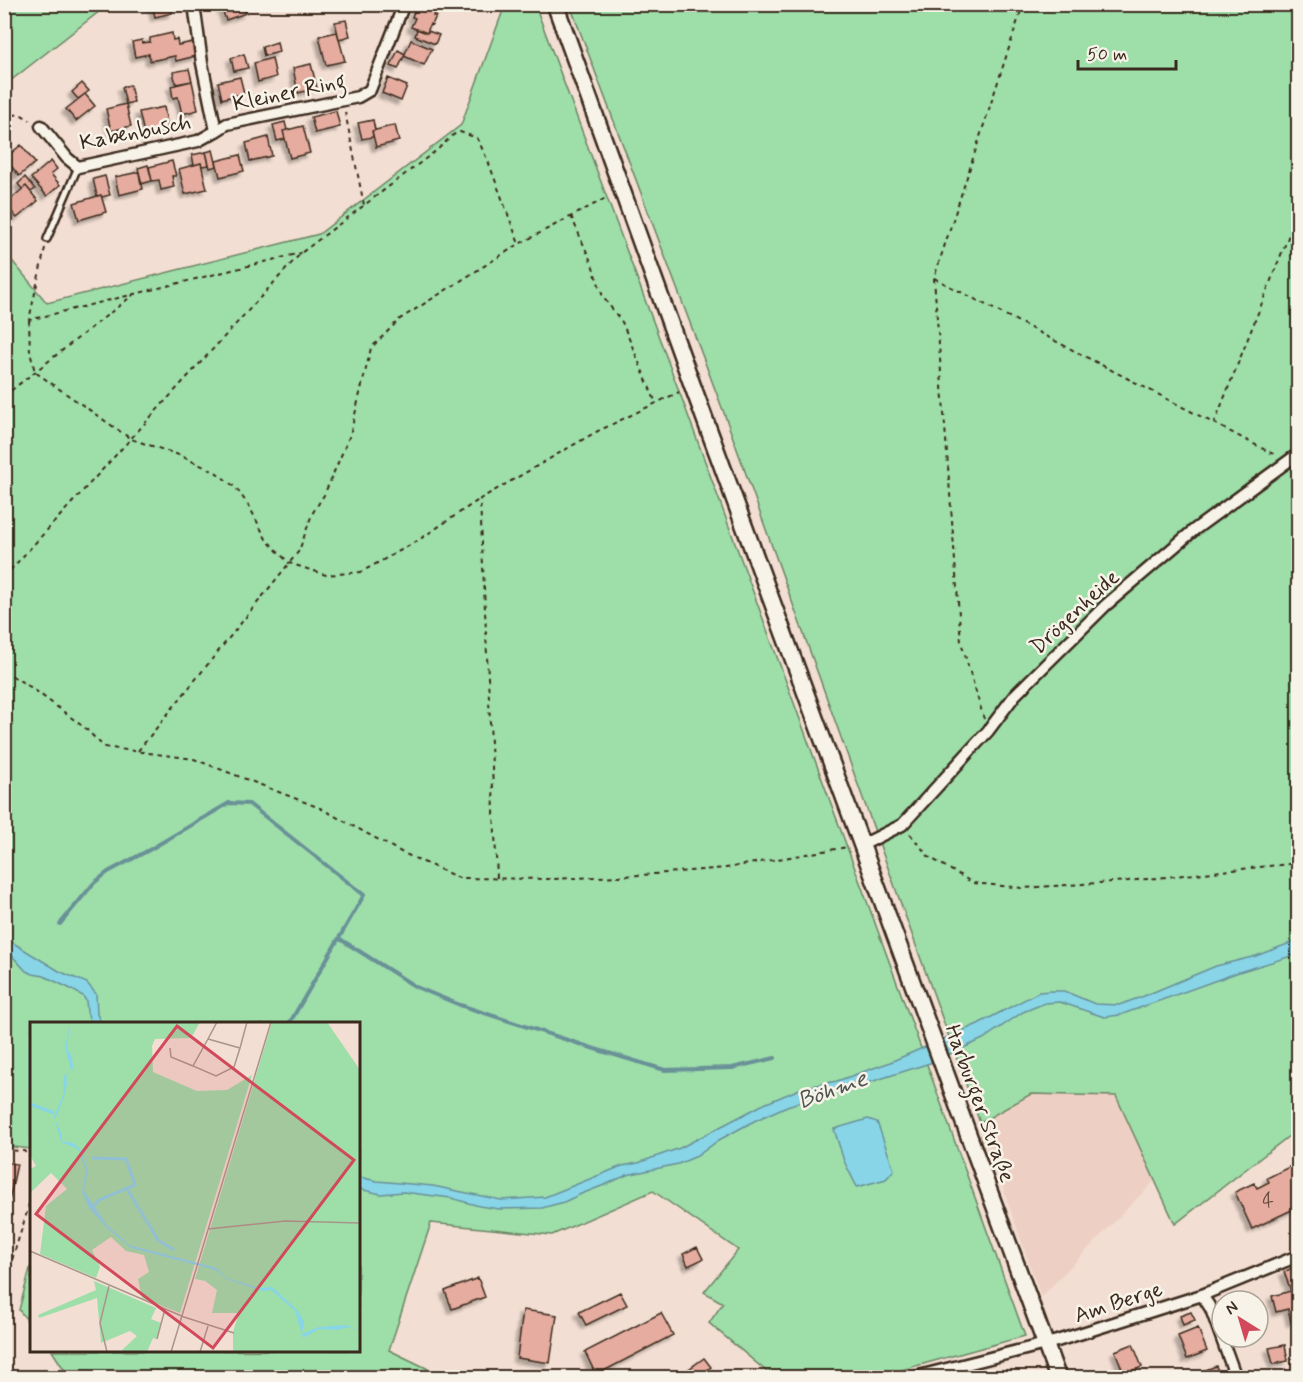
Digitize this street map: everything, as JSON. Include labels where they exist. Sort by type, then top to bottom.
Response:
[{"type":"main road","name":"Harburger Straße","points":[[555,4],[693,387],[1058,1377]]},
{"type":"street","name":"Kleiner Ring","points":[[194,4],[202,63],[216,131],[227,124],[358,97],[370,90],[404,4]]},
{"type":"street","name":"Kabenbusch","points":[[41,126],[67,158],[78,167],[198,141],[216,131]]},
{"type":"street","name":"Drögenheide","points":[[902,825],[988,731],[1015,694],[1106,605],[1194,530],[1299,454]]},
{"type":"street","points":[[862,845],[902,825]]},
{"type":"street","name":"Am Berge","points":[[911,1377],[944,1373],[1045,1344],[1202,1295],[1299,1256]]},
{"type":"street","points":[[1202,1295],[1211,1309],[1236,1377]]},
{"type":"lane","points":[[47,239],[78,167]]},
{"type":"path","points":[[988,731],[961,642],[934,278],[1017,25],[1020,14],[1019,4]]},
{"type":"path","points":[[343,100],[364,205]]},
{"type":"path","points":[[4,117],[20,114],[41,126]]},
{"type":"path","points":[[4,577],[301,253],[437,150],[453,135],[460,132],[477,138],[519,244]]},
{"type":"path","points":[[138,752],[299,551],[312,514],[324,495],[350,435],[371,348],[400,319],[519,244],[622,190]]},
{"type":"path","points":[[1214,424],[1299,212]]},
{"type":"path","points":[[571,216],[592,264],[603,297],[622,322],[656,403]]},
{"type":"path","points":[[47,239],[28,320],[30,352],[35,372],[131,439],[179,455],[217,473],[236,488],[249,506],[266,539],[290,563],[326,575],[360,572],[414,543],[480,499],[596,432],[693,387]]},
{"type":"path","points":[[28,320],[301,253]]},
{"type":"path","points":[[934,278],[1287,461]]},
{"type":"path","points":[[4,396],[136,294]]},
{"type":"path","points":[[480,499],[497,878]]},
{"type":"path","points":[[4,671],[32,688],[85,728],[104,747],[194,759],[320,808],[401,852],[459,878],[563,879],[642,875],[726,868],[862,845]]},
{"type":"path","points":[[902,825],[929,857],[973,883],[1023,888],[1128,881],[1299,863]]},
{"type":"path","points":[[4,1150],[24,1151],[30,1157]]},
{"type":"path","points":[[6,1303],[4,1286],[30,1198]]},
{"type":"shaded area","points":[[1031,1094],[1116,1096],[1155,1180],[1041,1297],[980,1123]]},
{"type":"green space","points":[[5,4],[104,4],[105,7],[5,85]]},
{"type":"green space","points":[[505,5],[535,5],[921,1048],[1025,1336],[876,1377],[773,1377],[709,1323],[723,1303],[704,1292],[738,1250],[653,1191],[552,1235],[431,1223],[389,1350],[445,1377],[69,1377],[53,1352],[360,1352],[360,1022],[30,1022],[30,1149],[5,1146],[4,251],[47,303],[319,234],[461,125]]},
{"type":"green space","points":[[570,5],[1298,5],[1298,1129],[1175,1224],[1116,1096],[1031,1094],[980,1123],[724,413]]},
{"type":"green space","points":[[30,1269],[30,1324],[19,1310]]},
{"type":"water","points":[[5,938],[59,971],[87,983],[96,994],[97,1014],[101,1022],[91,1022],[83,996],[44,976],[26,971],[5,948]]},
{"type":"water","name":"Böhme","points":[[1298,940],[1298,954],[1239,972],[1120,1015],[1104,1017],[1060,1002],[1045,1003],[1023,1012],[983,1039],[930,1063],[787,1106],[756,1120],[719,1140],[697,1156],[678,1164],[627,1175],[564,1202],[542,1208],[499,1209],[451,1198],[403,1192],[381,1194],[360,1189],[360,1177],[433,1186],[501,1200],[545,1197],[622,1166],[638,1163],[680,1148],[762,1105],[802,1088],[837,1081],[888,1063],[978,1024],[1039,992],[1064,991],[1095,1004],[1119,1005],[1216,966],[1256,956]]},
{"type":"water","points":[[868,1119],[877,1122],[894,1170],[886,1179],[857,1187],[844,1161],[834,1129]]},
{"type":"building","points":[[152,4],[171,4],[172,13],[155,17]]},
{"type":"building","points":[[220,4],[243,4],[246,13],[226,20]]},
{"type":"building","points":[[420,4],[431,4],[437,7],[433,16],[436,16],[427,33],[411,27],[415,18],[412,17],[415,9],[418,10]]},
{"type":"building","points":[[346,20],[350,36],[339,39],[335,22]]},
{"type":"building","points":[[417,29],[439,35],[435,44],[415,36]]},
{"type":"building","points":[[337,32],[345,61],[326,65],[319,36]]},
{"type":"building","points":[[172,33],[173,40],[177,39],[178,45],[193,42],[196,56],[176,61],[175,56],[150,61],[149,54],[135,57],[132,42],[142,40],[142,43],[150,42],[150,38]]},
{"type":"building","points":[[411,40],[432,49],[424,65],[404,56]]},
{"type":"building","points":[[277,42],[279,52],[264,56],[262,47]]},
{"type":"building","points":[[398,50],[405,54],[398,69],[391,66]]},
{"type":"building","points":[[244,54],[248,68],[234,71],[231,58]]},
{"type":"building","points":[[272,58],[276,77],[258,82],[254,63]]},
{"type":"building","points":[[311,64],[317,88],[298,93],[293,68]]},
{"type":"building","points":[[189,69],[192,81],[176,84],[173,72]]},
{"type":"building","points":[[240,77],[244,93],[222,99],[218,82]]},
{"type":"building","points":[[388,78],[407,86],[401,101],[382,93]]},
{"type":"building","points":[[192,81],[198,110],[182,114],[178,97],[173,98],[171,86]]},
{"type":"building","points":[[82,83],[89,91],[78,99],[72,92]]},
{"type":"building","points":[[130,85],[134,102],[126,104],[122,87]]},
{"type":"building","points":[[85,94],[95,106],[76,121],[66,109]]},
{"type":"building","points":[[126,104],[131,126],[111,131],[106,109]]},
{"type":"building","points":[[164,107],[168,128],[144,133],[139,112]]},
{"type":"building","points":[[336,111],[340,127],[315,133],[311,117]]},
{"type":"building","points":[[373,120],[375,130],[372,131],[373,137],[362,139],[358,123]]},
{"type":"building","points":[[285,122],[287,130],[283,131],[285,139],[277,141],[273,125]]},
{"type":"building","points":[[395,125],[399,141],[376,147],[372,131]]},
{"type":"building","points":[[303,126],[310,153],[290,158],[283,131]]},
{"type":"building","points":[[268,137],[272,156],[250,161],[246,143]]},
{"type":"building","points":[[21,145],[35,163],[19,176],[5,158]]},
{"type":"building","points":[[213,150],[217,166],[210,168],[206,152]]},
{"type":"building","points":[[206,152],[209,165],[202,166],[201,163],[194,165],[192,155]]},
{"type":"building","points":[[240,155],[244,171],[220,177],[216,161]]},
{"type":"building","points":[[51,161],[57,169],[51,174],[60,185],[47,196],[31,178]]},
{"type":"building","points":[[172,161],[176,176],[172,176],[174,187],[161,190],[159,180],[152,181],[149,167]]},
{"type":"building","points":[[201,163],[207,189],[185,194],[179,169]]},
{"type":"building","points":[[148,165],[152,181],[141,184],[138,168]]},
{"type":"building","points":[[139,172],[143,189],[119,195],[115,177]]},
{"type":"building","points":[[105,176],[110,195],[97,196],[93,179]]},
{"type":"building","points":[[25,177],[35,189],[31,192],[26,186],[22,189],[18,184]]},
{"type":"building","points":[[26,186],[38,201],[17,218],[5,204]]},
{"type":"building","points":[[101,195],[106,212],[79,220],[74,203]]},
{"type":"building","points":[[4,1162],[17,1164],[4,1224]]},
{"type":"building","points":[[1293,1165],[1298,1176],[1298,1207],[1252,1229],[1235,1192],[1254,1183],[1257,1188],[1269,1182],[1267,1178]]},
{"type":"building","points":[[697,1247],[703,1259],[688,1266],[683,1254]]},
{"type":"building","points":[[1298,1265],[1298,1320],[1291,1322],[1288,1309],[1276,1312],[1272,1296],[1291,1291],[1284,1272]]},
{"type":"building","points":[[478,1278],[485,1297],[452,1309],[445,1291]]},
{"type":"building","points":[[620,1292],[627,1305],[586,1325],[579,1312]]},
{"type":"building","points":[[523,1310],[557,1315],[550,1363],[517,1358]]},
{"type":"building","points":[[1191,1312],[1195,1320],[1183,1325],[1180,1316]]},
{"type":"building","points":[[661,1313],[673,1335],[596,1375],[585,1352]]},
{"type":"building","points":[[1198,1328],[1207,1351],[1187,1359],[1178,1336]]},
{"type":"building","points":[[1133,1344],[1142,1367],[1124,1374],[1115,1351]]},
{"type":"building","points":[[1285,1345],[1288,1361],[1273,1364],[1270,1348]]},
{"type":"building","points":[[704,1358],[711,1367],[697,1378],[684,1378],[682,1374]]},
{"type":"building","points":[[1216,1366],[1221,1378],[1194,1378],[1193,1375]]},
{"type":"waterway","points":[[60,924],[94,883],[108,872],[229,803],[249,804],[364,895],[290,1022]]},
{"type":"waterway","points":[[340,939],[416,987],[460,1005],[665,1070],[732,1068],[775,1058]]}]
